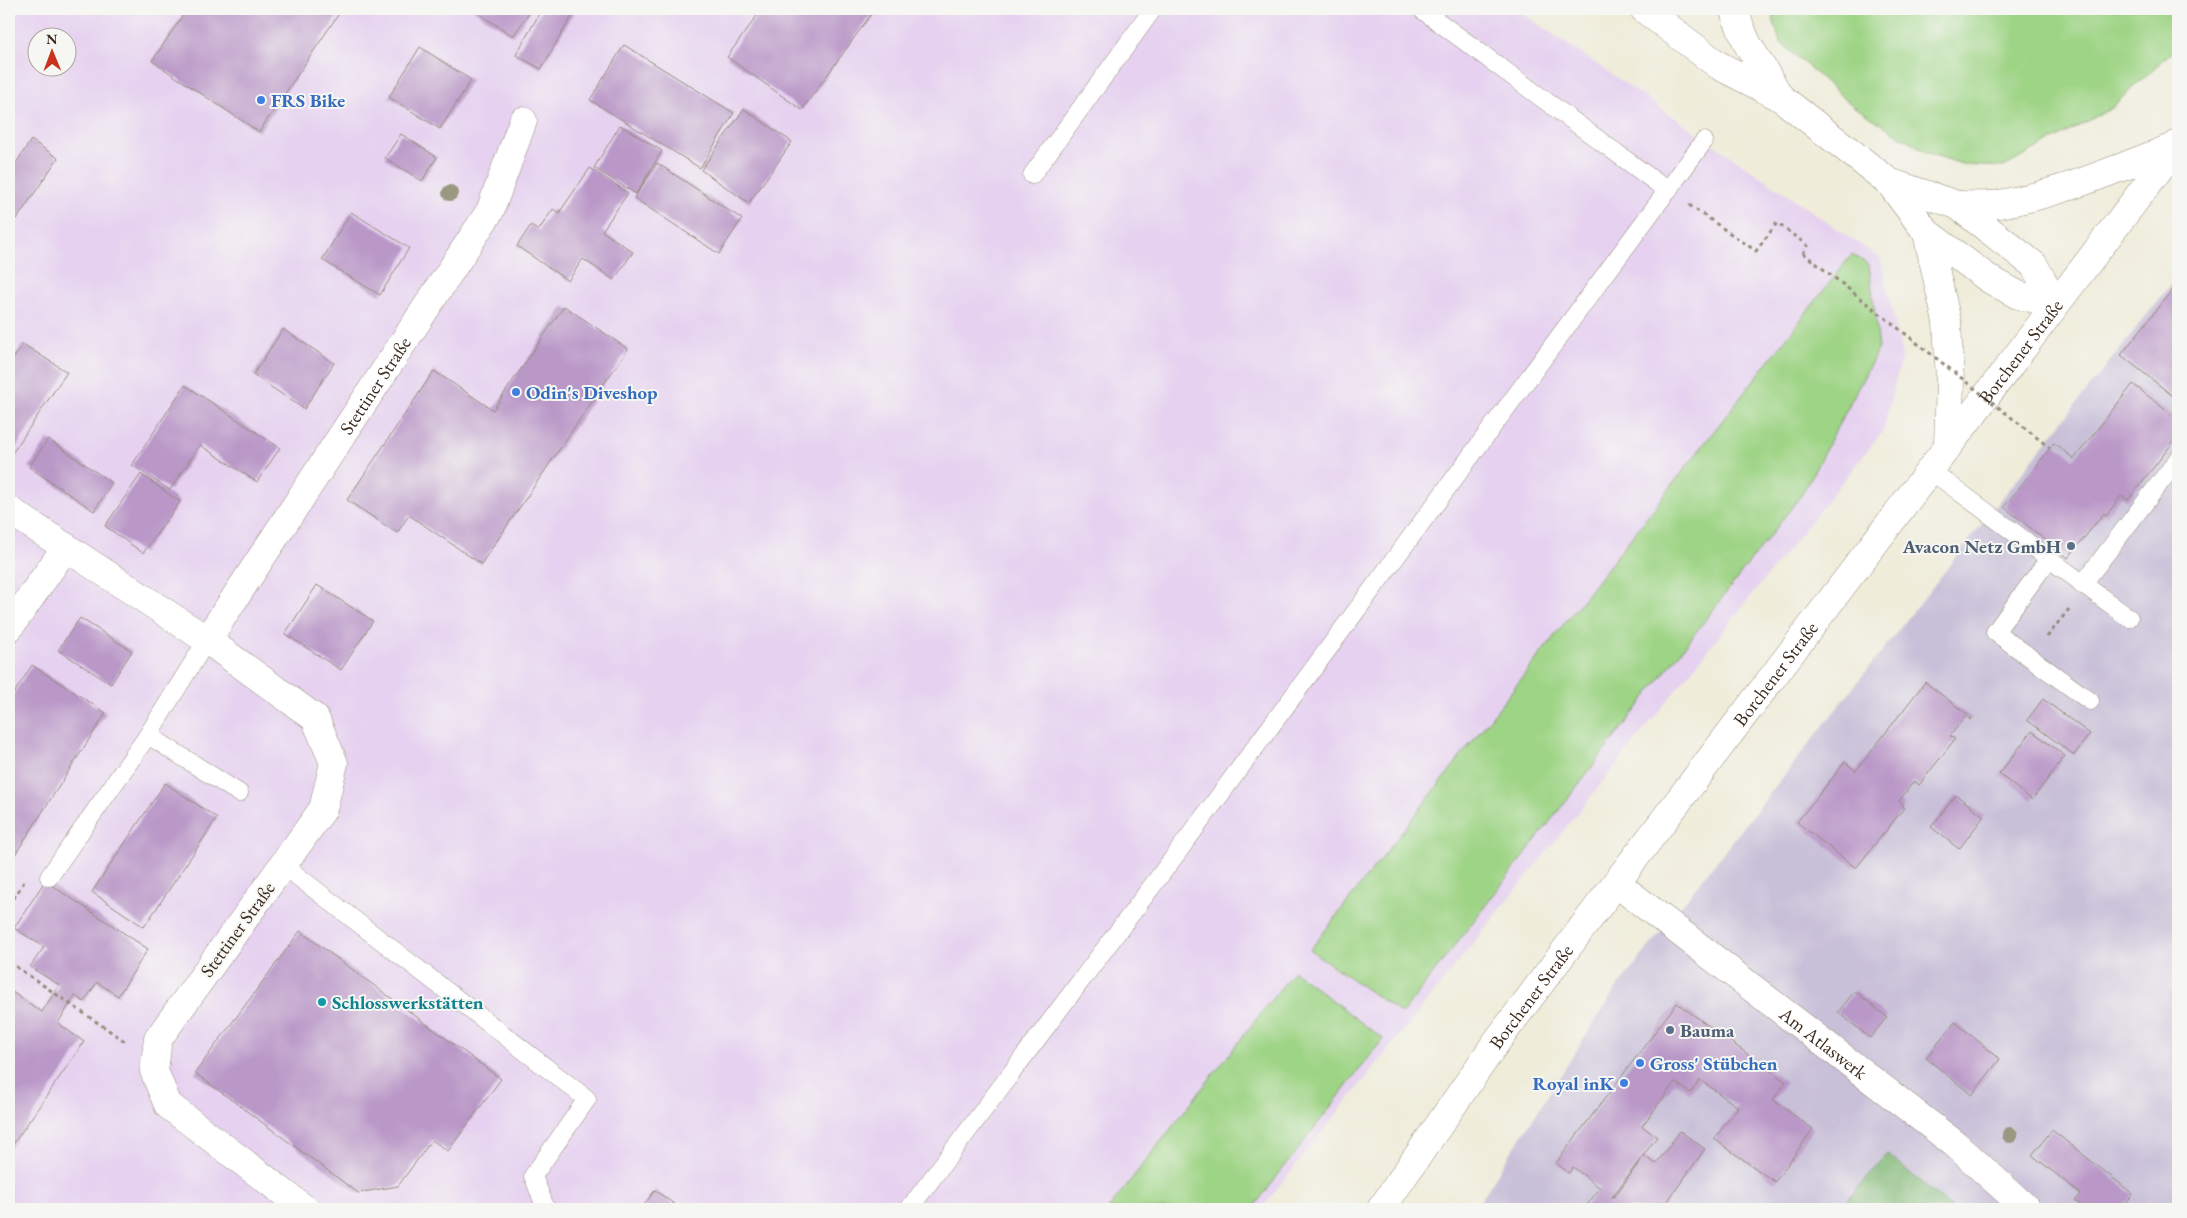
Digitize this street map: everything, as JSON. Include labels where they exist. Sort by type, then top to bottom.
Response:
[{"type":"main road","points":[[1644,9],[1718,65],[1780,97],[1889,182],[1927,233],[1989,279],[2018,295],[2055,304]]},
{"type":"main road","points":[[1733,9],[1747,42],[1780,97]]},
{"type":"main road","name":"Stettiner Straße","points":[[207,640],[490,211],[524,121]]},
{"type":"main road","points":[[1957,205],[1998,204],[2039,194],[2082,182],[2177,145]]},
{"type":"main road","name":"Borchener Straße","points":[[1381,1209],[1497,1041],[2177,145]]},
{"type":"main road","points":[[1889,182],[1957,205],[2034,265],[2055,304]]},
{"type":"main road","points":[[1927,233],[1947,322],[1950,381],[1948,445]]},
{"type":"main road","name":"Stettiner Straße","points":[[9,510],[207,640],[315,718],[334,763],[323,809],[158,1040],[154,1071],[168,1105],[305,1209]]},
{"type":"main road","points":[[9,628],[66,547]]},
{"type":"main road","name":"Am Atlaswerk","points":[[1616,883],[1955,1144],[2027,1209]]},
{"type":"lane","points":[[1032,175],[1152,9]]},
{"type":"lane","points":[[1421,9],[1668,191]]},
{"type":"lane","points":[[909,1209],[1174,856],[1704,140]]},
{"type":"lane","points":[[2082,585],[2178,459]]},
{"type":"lane","points":[[1930,470],[2048,560],[2129,618]]},
{"type":"lane","points":[[2048,560],[1995,632],[2090,701]]},
{"type":"lane","points":[[48,877],[148,735],[207,640]]},
{"type":"lane","points":[[148,735],[239,793]]},
{"type":"lane","points":[[283,865],[587,1099],[533,1176],[546,1209]]},
{"type":"path","points":[[1668,191],[1756,251],[1777,223],[1808,246],[1803,253],[2050,448]]},
{"type":"path","points":[[2030,657],[2074,603]]},
{"type":"path","points":[[9,962],[114,1034]]},
{"type":"shaded area","points":[[9,9],[1516,9],[1881,259],[1902,356],[1883,431],[1261,1209],[9,1209]]},
{"type":"shaded area","points":[[2178,275],[2178,1209],[1475,1209],[1616,989]]},
{"type":"green space","points":[[1770,9],[2178,9],[2178,46],[2110,109],[2004,167],[1965,165],[1928,153],[1853,106],[1780,42]]},
{"type":"green space","points":[[1852,254],[1869,265],[1879,348],[1802,494],[1402,1014],[1310,950]]},
{"type":"green space","points":[[1294,971],[1383,1039],[1252,1209],[1108,1209]]},
{"type":"green space","points":[[1887,1154],[1953,1209],[1840,1209]]},
{"type":"building","points":[[187,9],[342,9],[259,132],[152,61]]},
{"type":"building","points":[[472,9],[532,9],[513,36]]},
{"type":"building","points":[[542,9],[576,9],[541,69],[516,55]]},
{"type":"building","points":[[762,9],[875,9],[802,110],[727,57]]},
{"type":"building","points":[[624,45],[734,113],[700,168],[590,100]]},
{"type":"building","points":[[420,47],[471,80],[440,129],[389,97]]},
{"type":"building","points":[[744,109],[792,142],[749,203],[701,170]]},
{"type":"building","points":[[620,125],[662,151],[636,194],[594,168]]},
{"type":"building","points":[[401,134],[437,157],[422,181],[385,158]]},
{"type":"building","points":[[31,140],[58,158],[17,219],[9,213],[9,174]]},
{"type":"building","points":[[657,163],[742,219],[719,254],[634,198]]},
{"type":"building","points":[[590,168],[628,193],[602,231],[633,252],[614,280],[583,259],[568,281],[517,246],[531,225],[538,231],[553,209],[559,213]]},
{"type":"building","points":[[351,212],[409,248],[380,295],[322,260]]},
{"type":"building","points":[[2178,282],[2178,400],[2121,355]]},
{"type":"building","points":[[564,306],[628,349],[481,564],[409,515],[397,533],[347,500],[434,371],[493,410]]},
{"type":"building","points":[[283,329],[334,363],[304,409],[253,375]]},
{"type":"building","points":[[23,344],[67,372],[11,455],[9,453],[9,365]]},
{"type":"building","points":[[2133,384],[2178,420],[2178,436],[2128,500],[2121,496],[2106,516],[2104,513],[2068,558],[2004,507],[2054,443],[2074,459]]},
{"type":"building","points":[[185,385],[280,448],[257,482],[200,445],[170,490],[132,465]]},
{"type":"building","points":[[48,439],[112,483],[94,511],[29,467]]},
{"type":"building","points":[[141,474],[180,502],[143,553],[105,526]]},
{"type":"building","points":[[317,585],[373,621],[341,670],[285,634]]},
{"type":"building","points":[[80,618],[132,651],[111,684],[58,650]]},
{"type":"building","points":[[32,665],[106,713],[9,864],[9,701]]},
{"type":"building","points":[[1925,682],[1972,718],[1970,720],[1966,716],[1950,736],[1955,739],[1919,785],[1914,781],[1899,801],[1904,805],[1902,807],[1904,808],[1856,868],[1797,822],[1845,762],[1856,771]]},
{"type":"building","points":[[2043,699],[2090,734],[2074,755],[2027,720]]},
{"type":"building","points":[[2032,731],[2065,756],[2032,800],[1999,774]]},
{"type":"building","points":[[165,783],[217,818],[144,927],[92,892]]},
{"type":"building","points":[[1956,795],[1984,816],[1959,849],[1931,827]]},
{"type":"building","points":[[45,881],[148,949],[118,996],[97,982],[84,1002],[75,996],[58,1023],[84,1042],[9,1150],[9,990],[42,1012],[59,985],[30,967],[44,947],[14,928]]},
{"type":"building","name":"Schlosswerkstätten","points":[[300,931],[501,1079],[448,1151],[432,1140],[398,1186],[358,1193],[195,1073]]},
{"type":"building","points":[[1855,991],[1887,1017],[1870,1038],[1838,1012]]},
{"type":"building","points":[[1677,1003],[1786,1082],[1773,1100],[1813,1129],[1775,1182],[1714,1139],[1738,1107],[1700,1080],[1690,1093],[1675,1082],[1642,1126],[1657,1137],[1612,1197],[1615,1196],[1644,1156],[1656,1164],[1680,1131],[1705,1149],[1662,1209],[1584,1209],[1600,1188],[1573,1167],[1569,1173],[1556,1163]]},
{"type":"building","points":[[1955,1022],[2000,1059],[1972,1095],[1926,1058]]},
{"type":"building","points":[[2052,1130],[2133,1194],[2121,1209],[2086,1209],[2075,1201],[2081,1194],[2032,1155]]},
{"type":"building","points":[[655,1190],[681,1209],[650,1209],[644,1205]]},
{"type":"place","name":"FRS Bike","points":[[261,100]]},
{"type":"place","name":"Odin's Diveshop","points":[[516,392]]},
{"type":"place","name":"Avacon Netz GmbH","points":[[2071,546]]},
{"type":"place","name":"Schlosswerkstätten","points":[[322,1002]]},
{"type":"place","name":"Bauma","points":[[1670,1030]]},
{"type":"place","name":"Gross' Stübchen","points":[[1640,1063]]},
{"type":"place","name":"Royal inK","points":[[1624,1083]]}]
